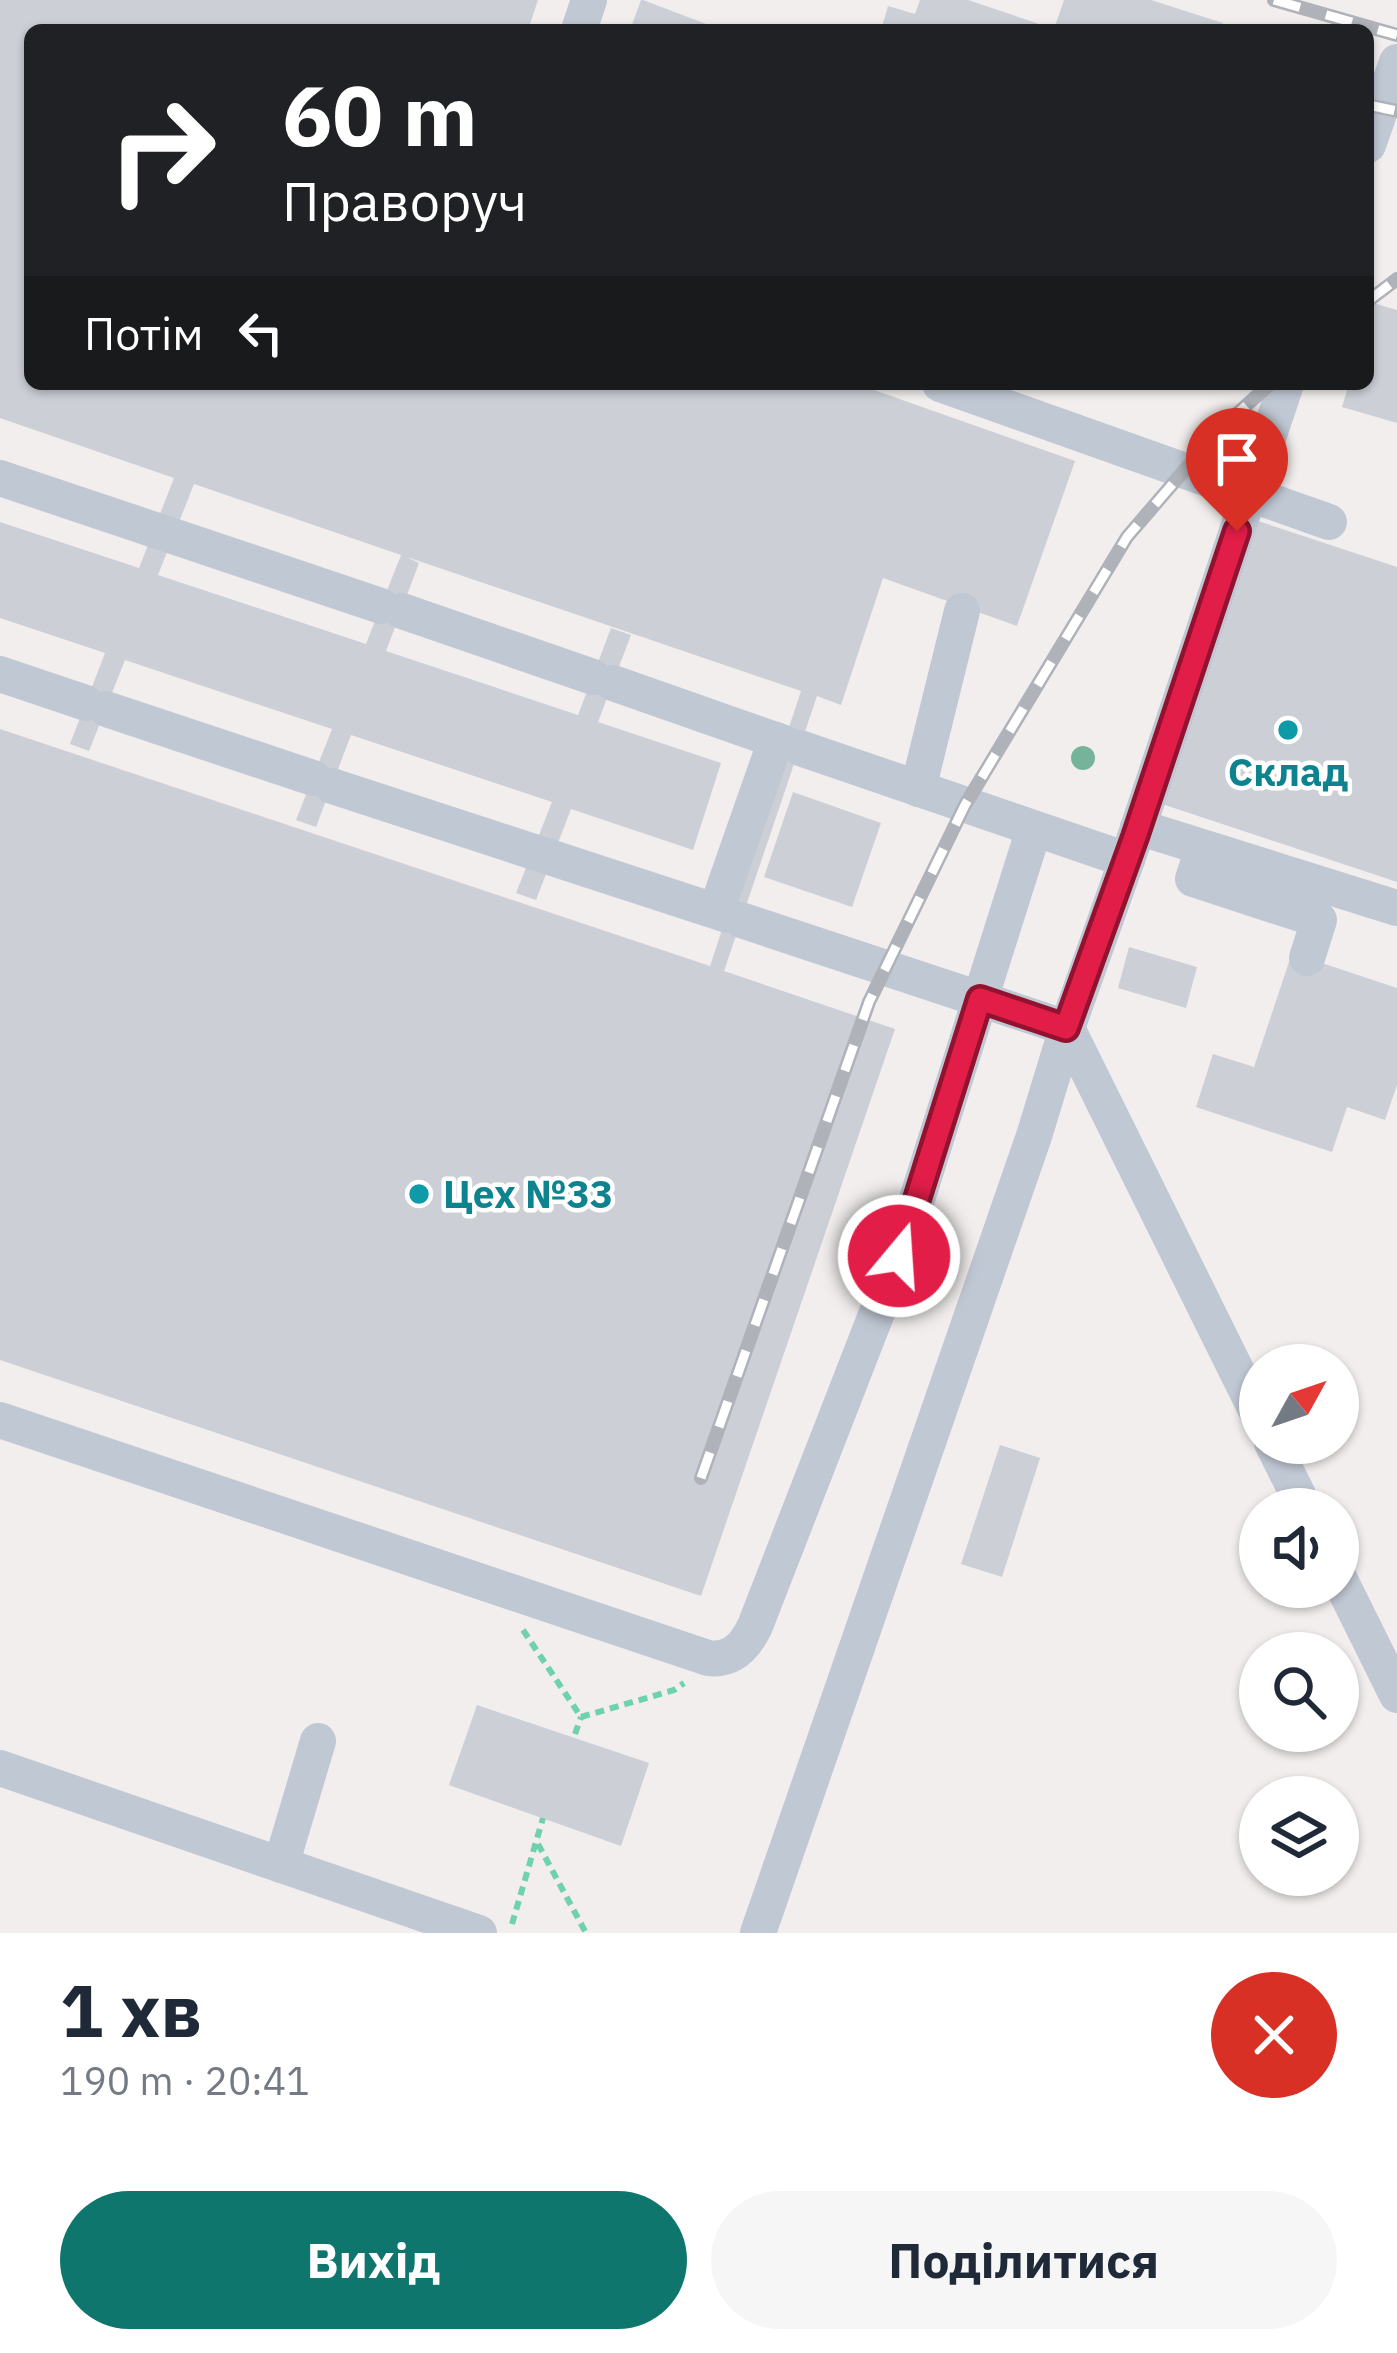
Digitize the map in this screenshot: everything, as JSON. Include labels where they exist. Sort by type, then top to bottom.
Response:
[{"type":"lane","points":[[1374,128],[1397,62]]},
{"type":"lane","points":[[958,390],[1329,522]]},
{"type":"lane","points":[[758,1933],[1027,1158],[1066,1028],[1284,390]]},
{"type":"lane","points":[[0,478],[1034,829],[1132,844],[1203,848],[1397,908]]},
{"type":"lane","points":[[918,789],[962,611]]},
{"type":"lane","points":[[0,674],[1066,1028],[1239,1376]]},
{"type":"lane","points":[[728,915],[786,744]]},
{"type":"lane","points":[[0,1420],[723,1660],[746,1645],[899,1256],[1034,829]]},
{"type":"lane","points":[[1203,848],[1193,879],[1319,920],[1306,958]]},
{"type":"lane","points":[[1354,1608],[1397,1695]]},
{"type":"lane","points":[[281,1865],[318,1742]]},
{"type":"lane","points":[[0,1768],[479,1933]]},
{"type":"path","points":[[535,1649],[580,1718]]},
{"type":"path","points":[[580,1718],[674,1690]]},
{"type":"path","points":[[575,1734],[580,1718]]},
{"type":"path","points":[[509,1933],[543,1818]]},
{"type":"path","points":[[536,1840],[586,1933]]},
{"type":"building","name":"Цех №33","points":[[0,0],[538,0],[530,24],[24,24],[24,390],[874,390],[1075,461],[1017,626],[883,578],[841,705],[817,696],[724,971],[895,1029],[701,1596],[0,1360],[0,729],[710,966],[801,691],[407,557],[419,563],[386,651],[578,715],[611,628],[631,635],[598,722],[721,763],[693,850],[571,809],[536,900],[516,893],[552,802],[351,735],[316,827],[296,820],[332,729],[125,660],[89,751],[70,744],[105,653],[0,618],[0,522],[139,568],[174,478],[0,418]],"holes":[[[194,484],[401,555],[366,644],[158,575]]]},
{"type":"building","points":[[643,0],[706,24],[632,24]]},
{"type":"building","points":[[920,0],[968,0],[1039,24],[883,24],[888,6],[915,14]]},
{"type":"building","points":[[1064,0],[1151,0],[1223,23],[1056,24]]},
{"type":"building","points":[[1374,303],[1397,310],[1397,423],[1342,407],[1347,390],[1374,390]]},
{"type":"building","name":"Склад","points":[[1249,518],[1397,567],[1397,882],[1156,802]]},
{"type":"building","points":[[793,792],[881,823],[852,907],[764,877]]},
{"type":"building","points":[[1129,947],[1197,967],[1186,1008],[1118,988]]},
{"type":"building","points":[[1292,953],[1397,988],[1397,1085],[1385,1120],[1347,1107],[1332,1152],[1196,1107],[1213,1054],[1254,1067]]},
{"type":"building","points":[[1000,1445],[1040,1458],[1002,1577],[961,1564]]},
{"type":"building","points":[[477,1705],[649,1763],[621,1846],[449,1785]]},
{"type":"railway","points":[[1274,0],[1358,24]]},
{"type":"railway","points":[[1374,28],[1397,35]]},
{"type":"railway","points":[[1374,106],[1397,111]]},
{"type":"railway","points":[[1374,296],[1397,279]]},
{"type":"railway","points":[[701,1478],[869,1002],[965,805],[1127,537],[1219,430],[1263,390]]},
{"type":"place","name":"Склад","points":[[1288,730]]},
{"type":"place","name":"Цех №33","points":[[419,1194]]},
{"type":"route","points":[[899,1256],[980,999],[1066,1028],[1237,531]]}]
